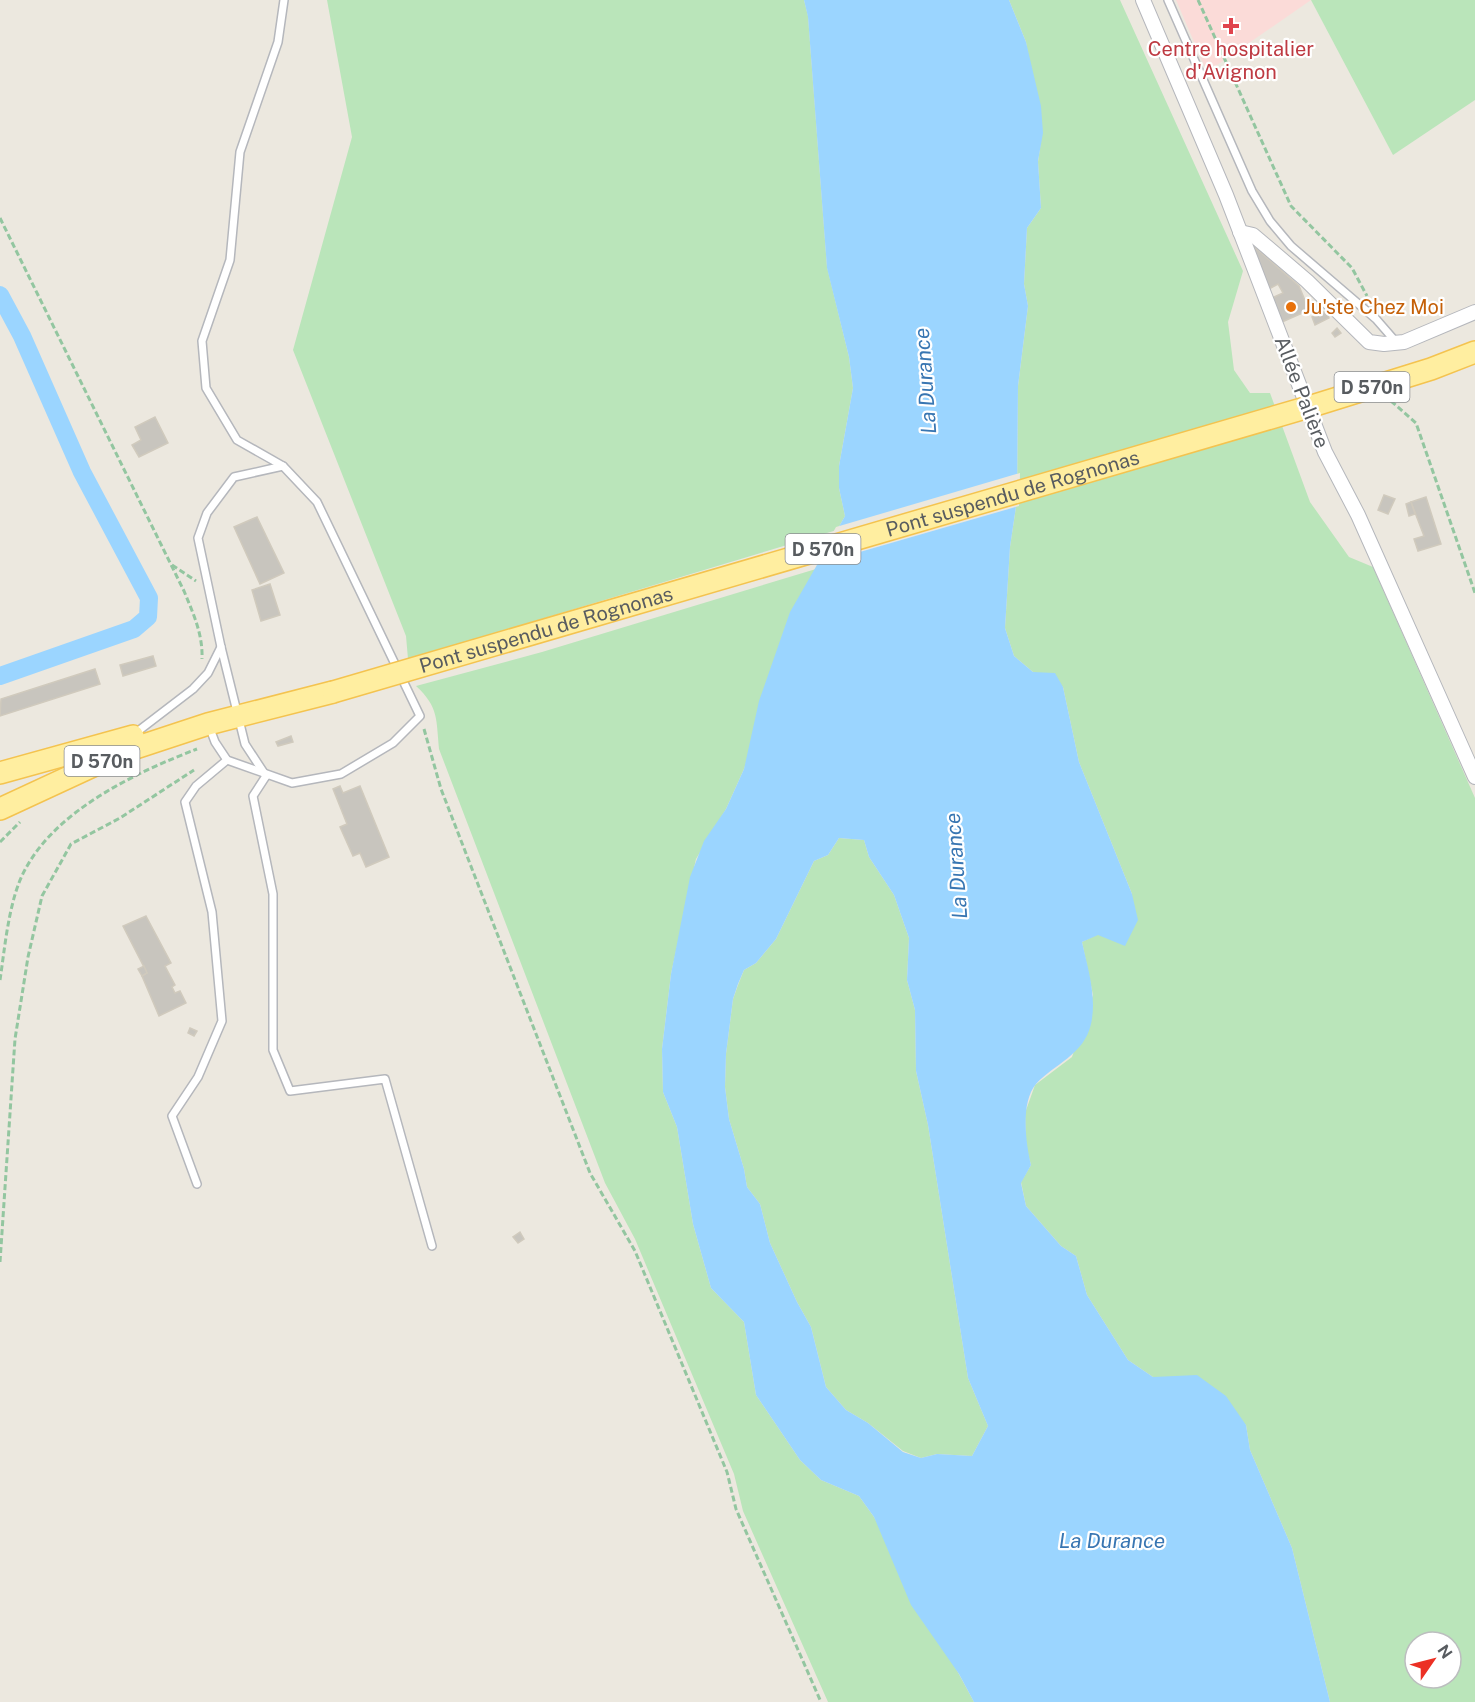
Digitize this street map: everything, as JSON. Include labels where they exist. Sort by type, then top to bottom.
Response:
[{"type":"main road","name":"D 570n","points":[[1374,386],[1431,369],[1475,352]]},
{"type":"main road","name":"Pont suspendu de Rognonas","points":[[240,716],[333,692],[1374,386]]},
{"type":"main road","name":"D 570n","points":[[0,809],[123,752],[211,733],[240,716]]},
{"type":"main road","name":"D 570n","points":[[0,773],[132,736],[211,733]]},
{"type":"street","name":"Allée Palière","points":[[1143,0],[1240,232],[1325,452],[1358,515],[1475,777]]},
{"type":"street","points":[[1240,232],[1253,235],[1369,342],[1404,342],[1475,312]]},
{"type":"lane","points":[[211,733],[227,760],[266,776],[292,783],[341,774],[393,743],[420,716],[317,502],[283,466],[237,440],[206,388],[202,341],[230,260],[240,152],[278,42],[284,0]]},
{"type":"lane","points":[[1168,0],[1252,191],[1270,221],[1292,246],[1369,312],[1396,342]]},
{"type":"lane","points":[[266,776],[245,744],[240,716],[220,647],[198,538],[207,513],[234,477],[283,466]]},
{"type":"lane","points":[[132,736],[193,689],[208,673],[220,647]]},
{"type":"lane","points":[[197,1184],[172,1116],[198,1077],[222,1021],[212,912],[185,802],[196,786],[227,760]]},
{"type":"lane","points":[[266,776],[253,796],[273,894],[273,1050],[290,1090],[385,1079],[432,1246]]},
{"type":"path","points":[[1198,0],[1291,206],[1352,267],[1366,293],[1369,312]]},
{"type":"path","points":[[0,218],[197,621],[203,648],[202,662],[208,673]]},
{"type":"path","points":[[1374,386],[1416,423],[1475,593]]},
{"type":"path","points":[[170,564],[208,590]]},
{"type":"path","points":[[420,716],[441,789],[590,1173],[635,1251],[728,1472],[736,1509],[821,1702]]},
{"type":"path","points":[[0,980],[9,920],[25,868],[65,819],[211,733]]},
{"type":"path","points":[[0,1262],[15,1039],[28,957],[42,896],[70,844],[120,818],[200,767],[212,773]]},
{"type":"path","points":[[0,842],[10,830]]},
{"type":"shaded area","name":"Centre hospitalier d'Avignon","points":[[1176,0],[1311,0],[1207,72]]},
{"type":"green space","points":[[327,0],[804,0],[808,16],[827,267],[849,357],[853,388],[839,466],[839,488],[845,516],[837,530],[408,659],[406,636],[293,350],[352,137]]},
{"type":"green space","points":[[1009,0],[1120,0],[1243,271],[1228,322],[1234,370],[1250,393],[1270,393],[1310,502],[1349,557],[1373,567],[1475,798],[1475,1702],[1330,1702],[1292,1548],[1250,1450],[1246,1425],[1167,1378],[1153,1377],[1128,1360],[1087,1295],[1076,1256],[1061,1246],[1026,1206],[1021,1182],[1031,1165],[1026,1147],[1025,1113],[1035,1085],[1072,1057],[1093,995],[1082,942],[1098,934],[1132,894],[1079,762],[1063,687],[1033,672],[1014,656],[1005,628],[1010,547],[1017,500],[1018,386],[1028,306],[1024,284],[1027,228],[1041,208],[1038,162],[1041,141],[1026,42]]},
{"type":"green space","points":[[1311,0],[1475,0],[1475,100],[1393,155]]},
{"type":"green space","points":[[816,569],[807,586],[744,769],[726,809],[696,859],[671,974],[662,1049],[663,1092],[677,1127],[693,1224],[711,1288],[744,1322],[756,1395],[800,1460],[821,1480],[859,1496],[874,1517],[974,1702],[828,1702],[743,1511],[734,1474],[635,1239],[605,1183],[439,749],[433,708],[416,686],[542,652]]},
{"type":"green space","points":[[839,838],[864,840],[869,857],[894,895],[909,938],[907,980],[915,1010],[916,1071],[928,1125],[968,1378],[988,1426],[972,1456],[937,1454],[921,1458],[903,1451],[868,1423],[846,1410],[826,1387],[811,1327],[770,1243],[760,1204],[747,1187],[729,1119],[725,1087],[726,1054],[733,999],[738,985],[744,970],[756,963],[776,939],[814,861],[828,855]]},
{"type":"water","name":"La Durance","points":[[804,0],[1009,0],[1026,42],[1041,106],[1043,133],[1038,161],[1041,208],[1027,228],[1024,284],[1028,306],[1018,386],[1017,500],[1010,547],[1005,628],[1014,656],[1033,672],[1055,673],[1063,687],[1079,762],[1132,894],[1138,920],[1125,946],[1098,935],[1082,942],[1092,993],[1091,1024],[1082,1044],[1043,1077],[1031,1092],[1026,1112],[1026,1124],[1031,1165],[1021,1183],[1026,1206],[1061,1246],[1076,1256],[1087,1295],[1128,1360],[1153,1377],[1197,1375],[1226,1396],[1246,1425],[1250,1450],[1292,1548],[1330,1702],[974,1702],[959,1674],[911,1605],[874,1517],[859,1496],[821,1480],[800,1460],[756,1395],[744,1322],[711,1288],[693,1224],[677,1127],[663,1092],[662,1049],[671,974],[690,877],[704,841],[726,809],[744,769],[759,701],[790,612],[845,516],[839,488],[839,466],[853,388],[849,357],[827,268],[808,17]],"holes":[[[839,838],[864,840],[869,857],[894,895],[909,938],[907,980],[915,1010],[916,1071],[928,1125],[968,1378],[988,1426],[972,1456],[937,1454],[921,1458],[903,1452],[868,1423],[846,1410],[826,1387],[811,1327],[770,1243],[760,1204],[747,1187],[729,1119],[725,1087],[726,1054],[733,999],[744,970],[756,963],[776,939],[814,861],[828,855]]]},
{"type":"pier","points":[[1020,473],[1019,506],[815,565],[836,527]]},
{"type":"building","points":[[1249,242],[1299,286],[1309,310],[1282,322],[1272,298],[1283,293],[1278,284],[1269,289]]},
{"type":"building","points":[[1326,311],[1329,318],[1315,325],[1312,317]]},
{"type":"building","points":[[1337,328],[1341,333],[1335,337],[1332,333]]},
{"type":"building","points":[[155,417],[168,443],[139,457],[132,445],[141,440],[135,427]]},
{"type":"building","points":[[1384,495],[1395,499],[1388,514],[1378,510]]},
{"type":"building","points":[[1426,497],[1441,544],[1418,551],[1414,539],[1424,536],[1411,502]]},
{"type":"building","points":[[1411,502],[1415,514],[1409,516],[1406,504]]},
{"type":"building","points":[[257,517],[284,573],[260,584],[234,527]]},
{"type":"building","points":[[270,584],[280,615],[261,621],[252,590]]},
{"type":"building","points":[[153,656],[156,666],[123,676],[120,665]]},
{"type":"building","points":[[95,669],[100,684],[0,716],[1,699]]},
{"type":"building","points":[[291,736],[293,742],[278,746],[276,742]]},
{"type":"building","points":[[340,786],[343,793],[360,786],[389,857],[366,867],[360,853],[353,856],[340,827],[347,824],[333,789]]},
{"type":"building","points":[[146,916],[171,963],[165,966],[175,985],[172,987],[175,993],[180,991],[186,1003],[159,1016],[142,976],[147,973],[123,926]]},
{"type":"building","points":[[144,966],[147,973],[142,976],[138,969]]},
{"type":"building","points":[[190,1028],[197,1031],[194,1036],[188,1033]]},
{"type":"building","points":[[520,1232],[524,1239],[518,1243],[513,1237]]},
{"type":"waterway","points":[[0,295],[22,336],[82,472],[149,598],[148,617],[134,629],[0,676]]},
{"type":"place","name":"Centre hospitalier d'Avignon","points":[[1231,26]]},
{"type":"place","name":"Ju'ste Chez Moi","points":[[1291,307]]}]
